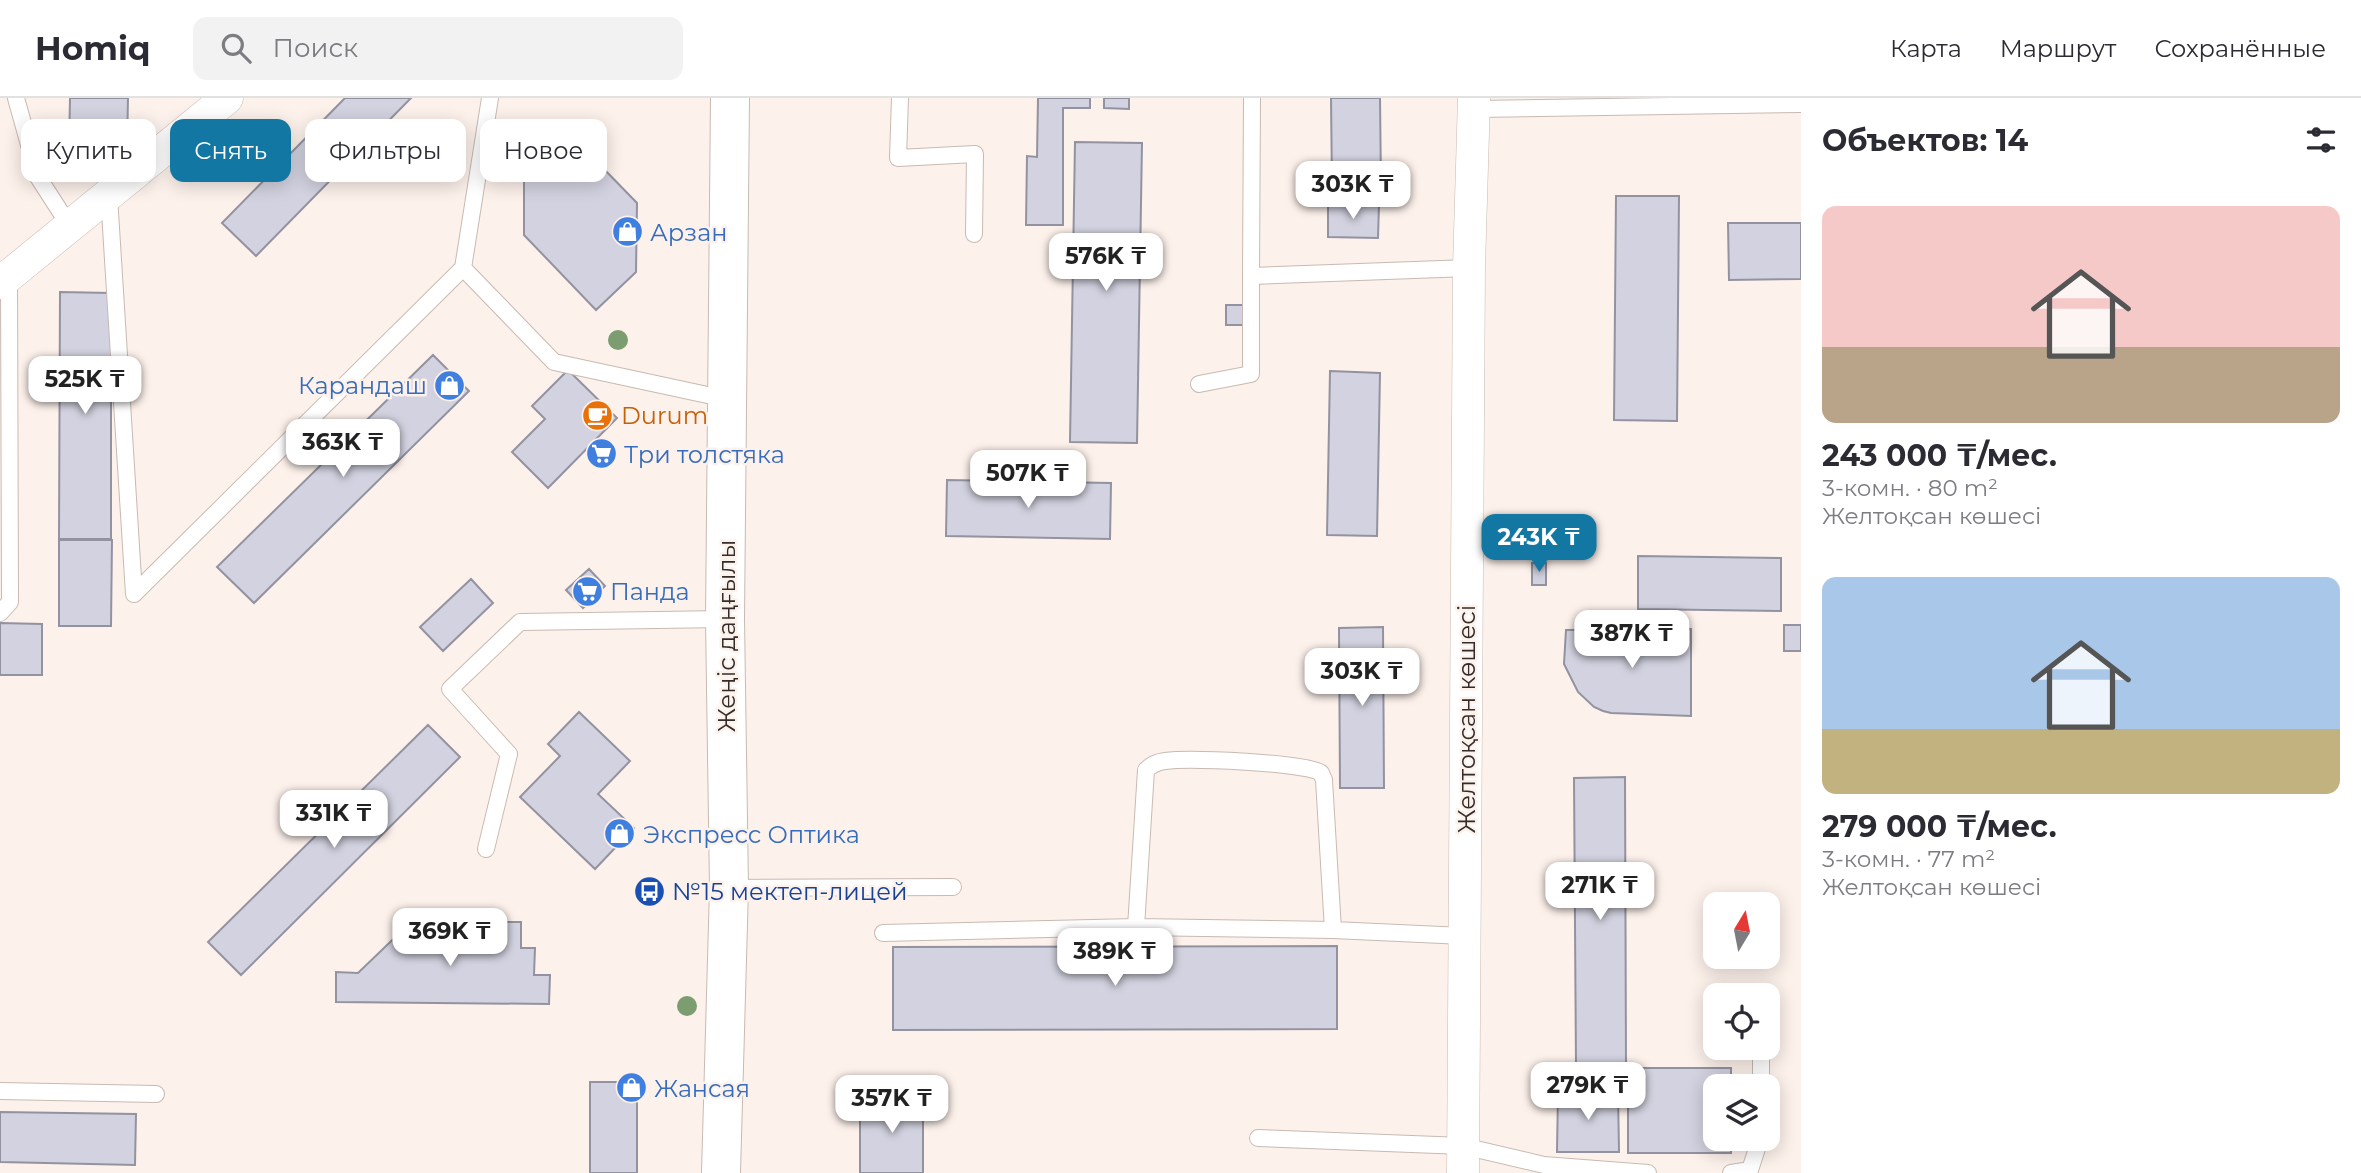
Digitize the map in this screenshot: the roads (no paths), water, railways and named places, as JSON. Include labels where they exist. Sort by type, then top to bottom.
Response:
[{"type":"main road","name":"Жеңіс даңғылы","points":[[721,1173],[729,888],[725,619],[730,98]]},
{"type":"street","points":[[4,279],[227,98]]},
{"type":"street","name":"Желтоқсан көшесі","points":[[1463,1160],[1469,268],[1474,103]]},
{"type":"lane","points":[[16,98],[38,177],[69,225]]},
{"type":"lane","points":[[109,196],[134,594],[463,268],[490,98]]},
{"type":"lane","points":[[900,98],[898,158],[975,154],[974,234]]},
{"type":"lane","points":[[1199,384],[1251,373],[1252,98]]},
{"type":"lane","points":[[1474,103],[1801,104]]},
{"type":"lane","points":[[463,268],[554,362],[726,399]]},
{"type":"lane","points":[[1251,276],[1469,268]]},
{"type":"lane","points":[[0,613],[10,602],[4,279]]},
{"type":"lane","points":[[486,849],[509,754],[450,689],[520,622],[725,619]]},
{"type":"lane","points":[[1136,927],[1146,770],[1155,763],[1165,761],[1216,760],[1302,766],[1321,773],[1324,780],[1334,930]]},
{"type":"lane","points":[[729,888],[953,887]]},
{"type":"lane","points":[[883,933],[1136,927],[1334,930],[1464,936]]},
{"type":"lane","points":[[0,1091],[156,1094]]},
{"type":"lane","points":[[1258,1138],[1463,1160],[1648,1173]]},
{"type":"lane","points":[[1731,1173],[1750,1170],[1756,1151]]},
{"type":"place","name":"Арзан","points":[[627,232]]},
{"type":"place","name":"Карандаш","points":[[450,385]]},
{"type":"place","name":"Durum","points":[[598,415]]},
{"type":"place","name":"Три толстяка","points":[[601,454]]},
{"type":"place","name":"Панда","points":[[587,591]]},
{"type":"place","name":"Экспресс Оптика","points":[[620,834]]},
{"type":"place","name":"№15 мектеп-лицей","points":[[649,891]]},
{"type":"place","name":"Жансая","points":[[631,1088]]}]
